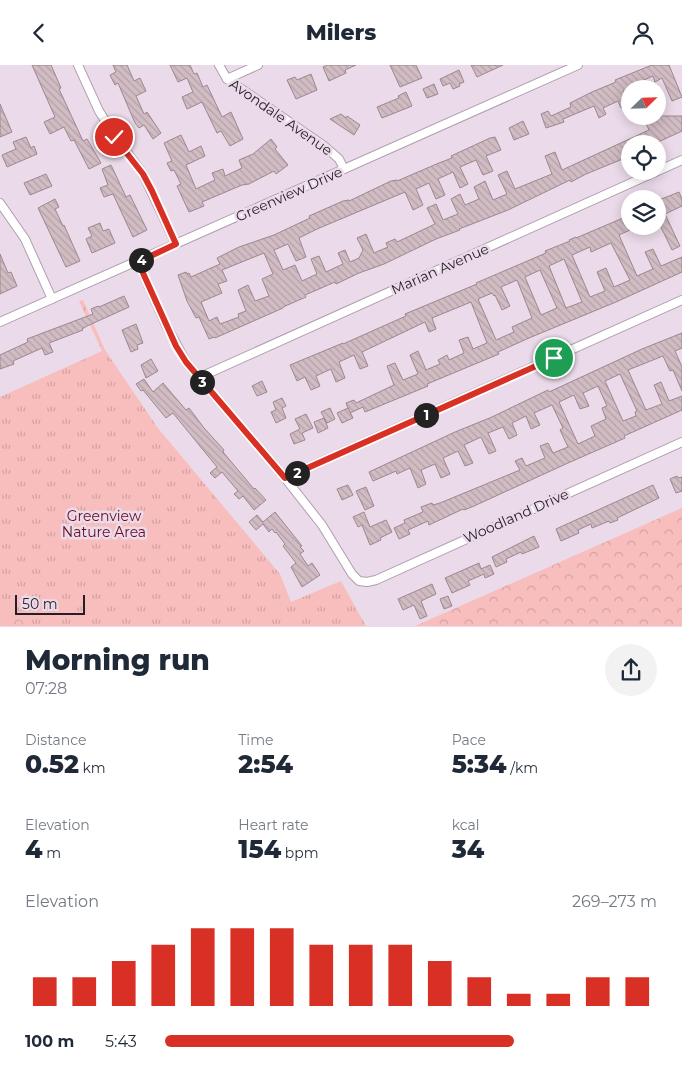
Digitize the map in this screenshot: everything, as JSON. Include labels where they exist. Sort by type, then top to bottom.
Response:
[{"type":"street","points":[[78,65],[99,111],[114,137],[148,182],[176,244]]},
{"type":"street","name":"Avondale Avenue","points":[[219,65],[227,79],[323,145],[339,159],[344,169]]},
{"type":"street","points":[[227,79],[258,65]]},
{"type":"street","name":"Greenview Drive","points":[[0,322],[578,65]]},
{"type":"street","name":"Marian Avenue","points":[[198,378],[682,161]]},
{"type":"street","points":[[0,203],[25,239],[52,299]]},
{"type":"street","points":[[138,262],[176,346],[198,378],[285,478],[682,300]]},
{"type":"street","name":"Woodland Drive","points":[[285,478],[322,525],[352,574],[359,581],[367,582],[376,580],[682,441]]},
{"type":"green space","name":"Greenview Nature Area","points":[[83,300],[105,350],[157,427],[280,574],[291,602],[341,581],[366,626],[0,626],[0,397],[102,351],[79,301]]},
{"type":"green space","points":[[682,508],[682,626],[415,626]]},
{"type":"green space","points":[[0,617],[18,619],[35,626],[0,626]]},
{"type":"building","points":[[32,65],[51,65],[61,88],[59,89],[83,141],[87,139],[101,163],[89,169],[74,140],[71,141],[64,127],[50,134],[44,122],[55,117]]},
{"type":"building","points":[[113,65],[127,65],[134,81],[140,78],[146,91],[136,96],[144,114],[147,112],[161,133],[153,139],[144,125],[139,128],[135,123],[118,83],[115,85],[110,75],[116,72]]},
{"type":"building","points":[[170,65],[190,65],[194,74],[197,73],[203,87],[207,85],[222,117],[231,112],[243,139],[230,146],[221,131],[217,133],[202,102],[187,109],[182,97],[193,92],[187,78],[178,82]]},
{"type":"building","points":[[327,65],[356,65],[345,70],[346,73],[329,81],[323,67]]},
{"type":"building","points":[[390,65],[416,65],[422,78],[400,87]]},
{"type":"building","points":[[471,65],[503,65],[477,77]]},
{"type":"building","points":[[652,65],[669,65],[682,97],[672,101],[666,87],[666,80],[662,78],[654,80],[653,76],[644,80],[621,80],[621,108],[618,101],[603,108],[606,114],[599,118],[594,106],[563,119],[564,122],[546,128],[541,114],[548,111],[551,116],[571,107],[570,103],[616,82],[615,80]]},
{"type":"building","points":[[459,70],[464,82],[459,84],[460,86],[453,89],[450,83],[443,86],[440,79]]},
{"type":"building","points":[[311,74],[317,90],[296,99],[287,80],[295,77],[297,80]]},
{"type":"building","points":[[434,84],[438,94],[427,98],[423,89]]},
{"type":"building","points":[[406,92],[412,106],[382,118],[377,107],[399,98],[398,96]]},
{"type":"building","points":[[0,104],[12,132],[0,137]]},
{"type":"building","points":[[341,114],[360,125],[354,135],[330,119]]},
{"type":"building","points":[[666,116],[682,116],[682,131],[666,138],[666,135],[638,135],[649,130],[647,125],[666,125]]},
{"type":"building","points":[[523,121],[529,134],[514,140],[509,128]]},
{"type":"building","points":[[181,135],[189,152],[201,146],[205,156],[186,165],[196,189],[215,180],[212,173],[223,169],[225,176],[242,168],[239,160],[253,154],[271,139],[277,147],[275,149],[288,165],[276,174],[274,171],[249,184],[242,185],[202,202],[204,206],[189,212],[177,186],[181,184],[174,170],[171,171],[167,163],[172,161],[164,143]]},
{"type":"building","points":[[26,137],[31,148],[34,146],[37,154],[7,167],[2,155],[16,149],[13,142]]},
{"type":"building","points":[[495,137],[501,150],[486,156],[493,171],[483,175],[476,160],[460,167],[468,184],[460,188],[453,172],[438,179],[445,195],[436,199],[429,183],[416,189],[423,205],[413,210],[405,192],[317,229],[299,238],[306,257],[296,261],[288,244],[274,250],[283,270],[295,265],[302,281],[317,274],[311,259],[319,256],[326,272],[343,264],[338,253],[345,250],[350,262],[359,258],[363,250],[357,238],[366,234],[374,253],[388,247],[386,243],[395,239],[397,242],[435,224],[427,208],[436,204],[443,220],[458,214],[451,199],[460,194],[465,205],[479,199],[474,187],[485,181],[493,200],[507,194],[498,175],[507,171],[515,189],[552,174],[545,156],[555,152],[562,170],[621,143],[621,160],[571,182],[570,180],[508,210],[436,239],[384,264],[305,295],[306,297],[283,308],[215,338],[209,339],[199,317],[196,318],[187,301],[178,275],[186,272],[191,277],[220,264],[217,258],[239,247],[274,235],[310,218],[309,216],[343,201],[349,201],[391,181],[397,181],[452,158],[451,156],[490,138]],"holes":[[[264,253],[273,274],[262,279],[269,296],[255,301],[248,285],[238,290],[246,311],[238,314],[239,317],[220,324],[217,317],[209,321],[201,302],[222,293],[218,284],[227,281],[222,270]]]},
{"type":"building","points":[[111,165],[126,197],[130,195],[147,230],[133,237],[113,194],[104,197],[100,188],[108,185],[102,169]]},
{"type":"building","points":[[46,174],[52,186],[30,195],[24,183]]},
{"type":"building","points":[[679,192],[682,206],[666,214],[666,197]]},
{"type":"building","points":[[55,199],[59,207],[55,209],[80,261],[66,267],[38,208]]},
{"type":"building","points":[[666,216],[680,246],[672,250],[665,235]]},
{"type":"building","points":[[621,219],[621,234],[619,235],[637,276],[653,269],[645,252],[653,249],[661,266],[682,257],[682,272],[529,338],[498,352],[499,354],[427,384],[428,386],[365,412],[363,407],[350,413],[346,403],[354,400],[356,403],[394,385],[387,366],[395,363],[403,380],[418,374],[410,355],[418,351],[426,370],[440,364],[438,360],[447,355],[449,360],[464,353],[459,340],[468,337],[473,349],[487,343],[471,302],[432,318],[436,329],[429,332],[425,322],[362,352],[368,366],[360,369],[354,355],[339,362],[345,378],[336,382],[331,369],[316,376],[320,386],[311,390],[305,377],[297,381],[290,365],[406,316],[405,314],[546,253],[545,251]],"holes":[[[611,243],[630,280],[614,287],[606,268],[597,272],[605,291],[590,297],[572,255],[590,247],[591,252]],[[564,259],[582,302],[566,308],[549,266]],[[540,270],[557,308],[541,315],[525,277]],[[517,280],[532,318],[512,327],[514,332],[496,340],[478,299],[492,293],[495,295],[502,310],[510,306],[501,287]]]},
{"type":"building","points":[[100,223],[103,231],[109,229],[115,243],[92,253],[86,239],[92,236],[88,228]]},
{"type":"building","points":[[0,254],[8,273],[11,272],[17,286],[0,294]]},
{"type":"building","points":[[124,296],[129,307],[87,326],[83,330],[49,343],[53,352],[45,355],[42,348],[13,361],[14,364],[0,369],[0,355],[28,342],[27,339],[93,314],[91,309]]},
{"type":"building","points":[[136,324],[143,343],[137,345],[138,349],[131,352],[122,330]]},
{"type":"building","points":[[682,333],[682,348],[675,351],[682,367],[682,391],[673,370],[670,371],[663,356],[628,370],[646,410],[662,404],[654,385],[661,382],[669,401],[682,396],[682,410],[624,436],[625,438],[474,506],[463,509],[429,525],[428,521],[408,530],[410,534],[399,539],[394,528],[405,523],[404,520],[423,512],[421,507],[432,503],[433,505],[440,503],[520,470],[515,461],[522,458],[526,466],[545,458],[540,446],[548,443],[553,453],[568,447],[560,430],[563,428],[552,405],[534,413],[540,425],[531,429],[526,416],[512,423],[517,435],[509,439],[503,427],[488,433],[496,451],[489,454],[481,437],[464,445],[473,463],[465,466],[458,451],[443,458],[450,474],[441,478],[435,464],[421,470],[426,484],[418,488],[410,468],[397,474],[396,471],[373,481],[369,472],[642,349]],"holes":[[[620,374],[637,411],[635,412],[636,416],[623,421],[605,381]],[[598,386],[607,406],[602,408],[606,419],[591,426],[595,436],[578,444],[559,402],[574,395],[580,409],[589,406],[583,393]]]},
{"type":"building","points":[[151,359],[158,371],[146,378],[141,365]]},
{"type":"building","points":[[144,379],[153,392],[163,383],[186,410],[189,408],[224,450],[223,452],[254,489],[266,500],[254,510],[243,496],[239,499],[234,494],[238,491],[222,472],[215,478],[210,473],[217,467],[173,413],[166,418],[136,384]]},
{"type":"building","points":[[262,381],[267,392],[257,396],[252,386]]},
{"type":"building","points":[[282,398],[286,406],[282,408],[286,418],[276,423],[271,412],[276,410],[273,402]]},
{"type":"building","points":[[330,408],[335,419],[327,423],[321,412]]},
{"type":"building","points":[[348,408],[353,418],[342,423],[337,413]]},
{"type":"building","points":[[306,414],[313,428],[302,433],[305,440],[294,444],[290,434],[300,429],[295,419]]},
{"type":"building","points":[[324,418],[328,428],[318,433],[314,422]]},
{"type":"building","points":[[677,476],[678,478],[682,477],[682,491],[676,493],[670,479]]},
{"type":"building","points":[[348,485],[353,495],[342,500],[337,489]]},
{"type":"building","points":[[653,485],[659,498],[617,518],[618,520],[610,523],[609,521],[592,528],[591,524],[578,530],[579,533],[561,541],[556,529]]},
{"type":"building","points":[[366,487],[374,506],[365,510],[356,491]]},
{"type":"building","points":[[275,512],[302,546],[300,547],[304,551],[300,554],[308,566],[312,563],[320,575],[302,587],[291,567],[296,563],[283,546],[285,544],[276,532],[272,529],[269,532],[263,524],[256,530],[249,522],[257,515],[263,522]]},
{"type":"building","points":[[364,512],[370,527],[386,520],[392,532],[370,545],[362,525],[358,527],[353,517]]},
{"type":"building","points":[[534,536],[539,547],[522,554],[521,552],[506,559],[507,562],[496,567],[492,557]]},
{"type":"building","points":[[479,563],[481,569],[490,565],[494,574],[485,578],[484,574],[468,581],[470,585],[452,593],[445,578]]},
{"type":"building","points":[[432,584],[436,594],[421,601],[427,616],[420,619],[414,605],[403,610],[398,599]]},
{"type":"building","points":[[448,596],[452,606],[444,609],[440,599]]},
{"type":"route","points":[[114,137],[143,174],[176,244],[138,262],[176,346],[198,378],[285,478],[554,358]]}]
